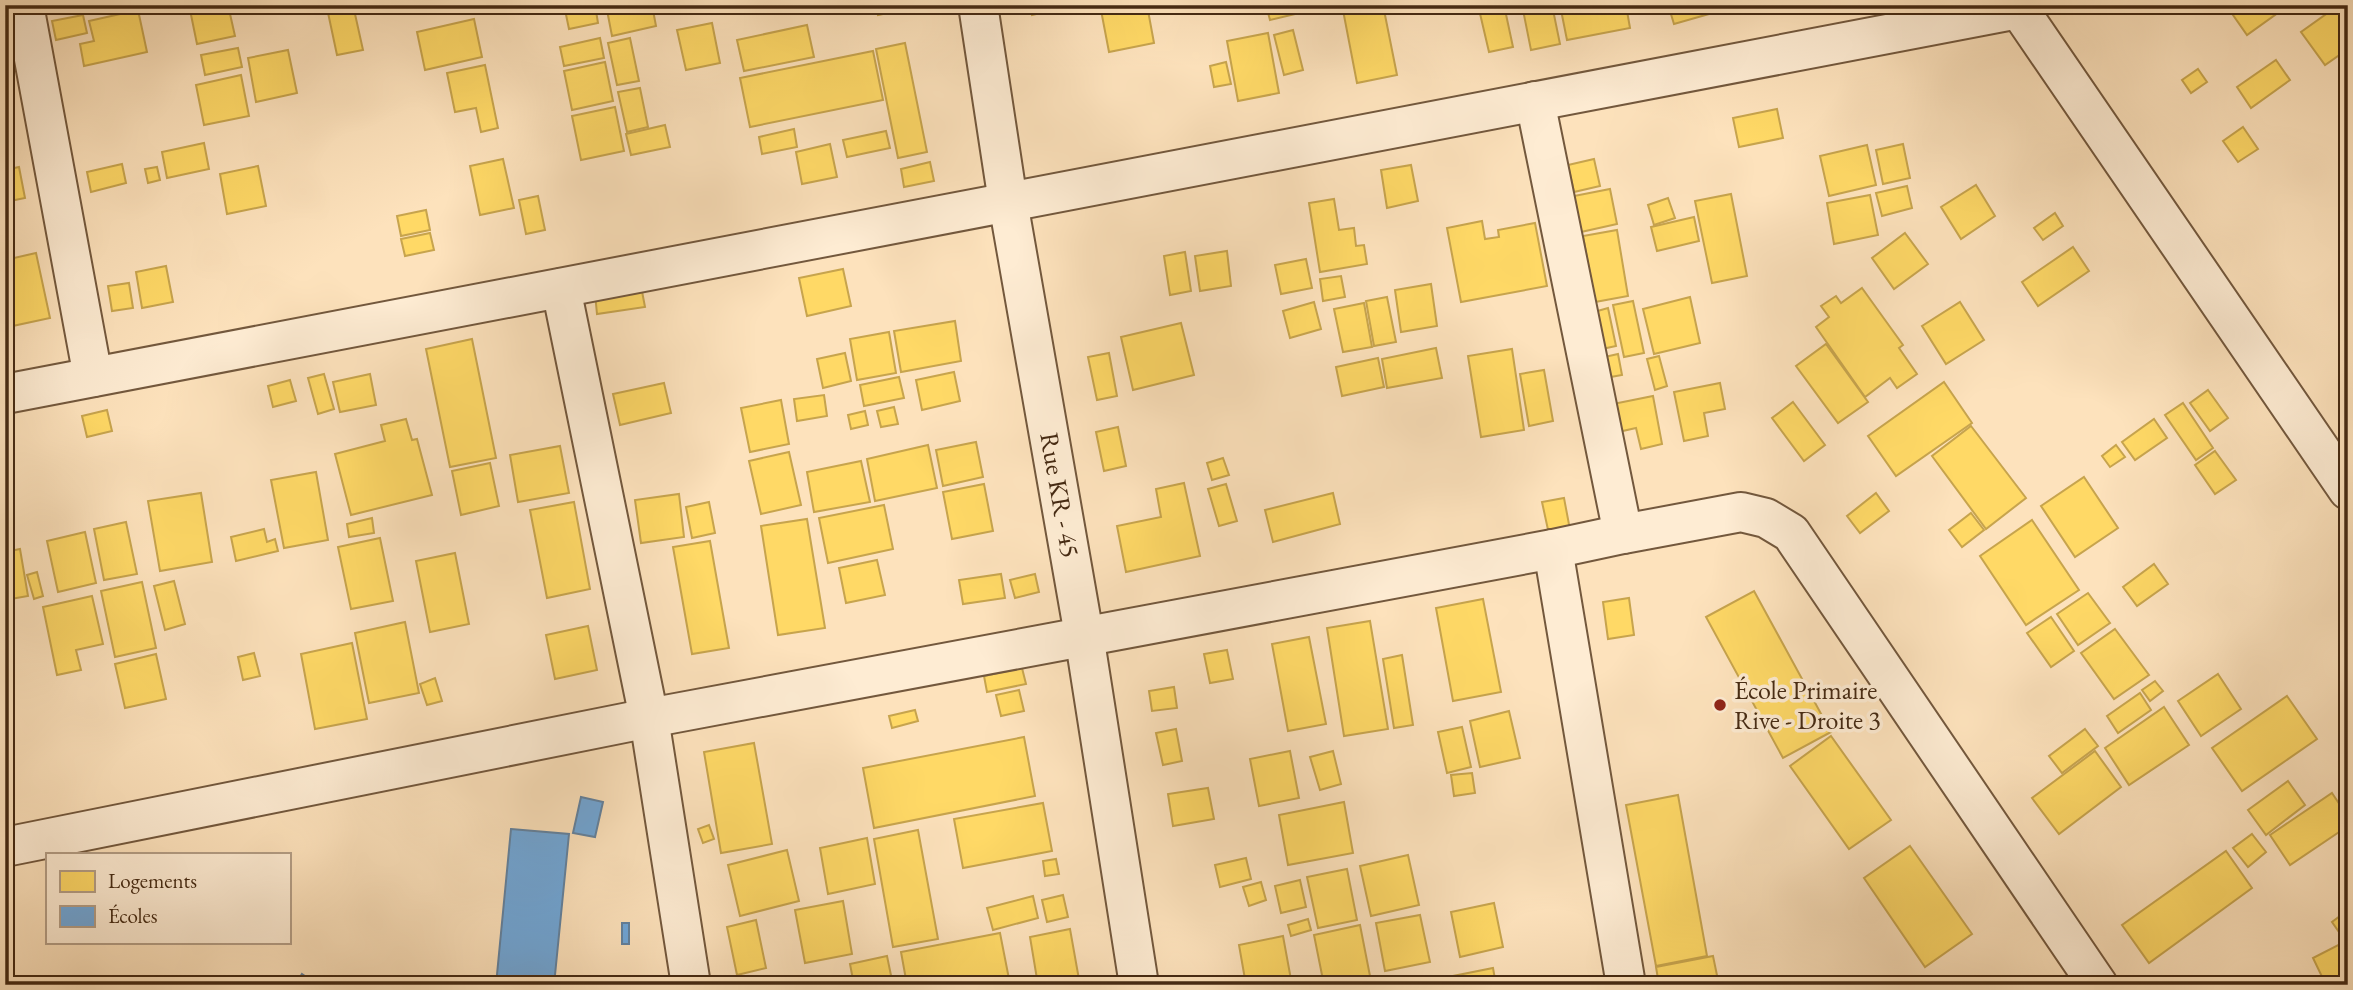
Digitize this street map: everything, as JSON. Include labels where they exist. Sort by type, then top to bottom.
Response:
[{"type":"street","points":[[24,5],[93,377]]},
{"type":"street","name":"Rue KR - 45","points":[[978,5],[1008,202],[1084,635],[1139,985]]},
{"type":"street","points":[[5,394],[2017,7],[2348,490]]},
{"type":"street","points":[[1535,101],[1623,534]]},
{"type":"street","points":[[561,288],[649,718],[691,985]]},
{"type":"street","points":[[5,847],[649,718],[1741,512],[1766,518],[1791,533],[2098,985]]},
{"type":"street","points":[[1553,549],[1626,985]]},
{"type":"building: Logements","points":[[189,5],[228,5],[235,36],[197,44]]},
{"type":"building: Logements","points":[[353,5],[363,50],[337,55],[327,8]]},
{"type":"building: Logements","points":[[564,5],[595,5],[598,23],[569,29]]},
{"type":"building: Logements","points":[[606,5],[652,5],[656,26],[612,36]]},
{"type":"building: Logements","points":[[876,5],[922,5],[922,6],[878,15]]},
{"type":"building: Logements","points":[[1030,5],[1074,5],[1032,15]]},
{"type":"building: Logements","points":[[1100,5],[1147,5],[1154,43],[1109,52]]},
{"type":"building: Logements","points":[[1266,5],[1310,5],[1312,10],[1270,20]]},
{"type":"building: Logements","points":[[1342,5],[1383,5],[1397,75],[1357,83]]},
{"type":"building: Logements","points":[[1478,5],[1504,5],[1513,47],[1489,52]]},
{"type":"building: Logements","points":[[1522,5],[1552,5],[1560,44],[1531,50]]},
{"type":"building: Logements","points":[[1560,5],[1626,5],[1630,28],[1567,40]]},
{"type":"building: Logements","points":[[1690,5],[1707,5],[1709,14],[1674,24],[1670,11]]},
{"type":"building: Logements","points":[[2226,5],[2284,5],[2286,7],[2247,35]]},
{"type":"building: Logements","points":[[2339,5],[2348,17],[2348,49],[2325,65],[2301,32]]},
{"type":"building: Logements","points":[[138,10],[147,52],[84,66],[80,44],[94,41],[89,21]]},
{"type":"building: Logements","points":[[83,15],[87,33],[56,40],[52,21]]},
{"type":"building: Logements","points":[[474,19],[482,57],[425,70],[417,32]]},
{"type":"building: Logements","points":[[712,23],[720,63],[686,70],[677,30]]},
{"type":"building: Logements","points":[[807,25],[814,57],[744,71],[737,40]]},
{"type":"building: Logements","points":[[1293,30],[1303,70],[1284,75],[1274,35]]},
{"type":"building: Logements","points":[[1268,33],[1279,93],[1238,101],[1227,41]]},
{"type":"building: Logements","points":[[600,38],[604,58],[564,66],[560,47]]},
{"type":"building: Logements","points":[[630,38],[639,81],[617,85],[608,43]]},
{"type":"building: Logements","points":[[905,43],[927,152],[898,158],[876,49]]},
{"type":"building: Logements","points":[[238,48],[242,67],[205,75],[201,55]]},
{"type":"building: Logements","points":[[288,50],[297,93],[256,102],[248,58]]},
{"type":"building: Logements","points":[[873,51],[883,100],[750,127],[740,78]]},
{"type":"building: Logements","points":[[2276,60],[2290,80],[2251,108],[2237,87]]},
{"type":"building: Logements","points":[[605,62],[613,101],[572,110],[564,71]]},
{"type":"building: Logements","points":[[1226,62],[1231,84],[1214,87],[1210,66]]},
{"type":"building: Logements","points":[[485,65],[498,128],[481,132],[476,108],[455,112],[447,73]]},
{"type":"building: Logements","points":[[2198,69],[2207,82],[2191,93],[2182,80]]},
{"type":"building: Logements","points":[[241,75],[249,116],[204,125],[196,85]]},
{"type":"building: Logements","points":[[640,88],[648,127],[627,132],[618,92]]},
{"type":"building: Logements","points":[[615,107],[624,151],[581,160],[572,116]]},
{"type":"building: Logements","points":[[1777,109],[1783,138],[1739,147],[1733,118]]},
{"type":"building: Logements","points":[[665,125],[670,147],[631,155],[626,134]]},
{"type":"building: Logements","points":[[2243,127],[2258,149],[2238,162],[2223,141]]},
{"type":"building: Logements","points":[[794,129],[797,147],[762,154],[759,137]]},
{"type":"building: Logements","points":[[886,131],[890,148],[847,157],[843,140]]},
{"type":"building: Logements","points":[[204,143],[209,169],[167,178],[162,152]]},
{"type":"building: Logements","points":[[830,144],[837,177],[802,184],[796,152]]},
{"type":"building: Logements","points":[[1903,144],[1910,178],[1883,184],[1876,150]]},
{"type":"building: Logements","points":[[1867,145],[1876,185],[1829,196],[1820,156]]},
{"type":"building: Logements","points":[[503,159],[514,208],[480,215],[470,166]]},
{"type":"building: Logements","points":[[1594,159],[1600,186],[1574,192],[1568,165]]},
{"type":"building: Logements","points":[[930,162],[934,181],[904,187],[901,169]]},
{"type":"building: Logements","points":[[122,164],[126,183],[91,192],[87,172]]},
{"type":"building: Logements","points":[[1411,165],[1418,201],[1387,208],[1381,170]]},
{"type":"building: Logements","points":[[258,166],[266,206],[227,214],[220,174]]},
{"type":"building: Logements","points":[[19,167],[25,198],[5,202],[5,170]]},
{"type":"building: Logements","points":[[157,167],[160,180],[148,183],[145,169]]},
{"type":"building: Logements","points":[[1976,185],[1995,216],[1961,239],[1941,207]]},
{"type":"building: Logements","points":[[1907,186],[1912,208],[1882,216],[1876,193]]},
{"type":"building: Logements","points":[[1610,189],[1617,224],[1581,232],[1574,196]]},
{"type":"building: Logements","points":[[1731,194],[1747,276],[1712,283],[1695,201]]},
{"type":"building: Logements","points":[[1870,195],[1878,235],[1834,244],[1827,203]]},
{"type":"building: Logements","points":[[538,196],[545,230],[526,234],[519,200]]},
{"type":"building: Logements","points":[[1668,198],[1675,218],[1654,225],[1648,205]]},
{"type":"building: Logements","points":[[1334,199],[1339,230],[1354,228],[1356,246],[1364,245],[1367,264],[1320,272],[1309,203]]},
{"type":"building: Logements","points":[[426,210],[430,230],[401,236],[397,216]]},
{"type":"building: Logements","points":[[2055,213],[2063,226],[2043,240],[2034,228]]},
{"type":"building: Logements","points":[[1694,217],[1699,241],[1657,251],[1651,227]]},
{"type":"building: Logements","points":[[1482,221],[1485,239],[1499,237],[1498,230],[1535,223],[1547,286],[1461,302],[1447,228]]},
{"type":"building: Logements","points":[[1617,230],[1628,296],[1595,302],[1583,236]]},
{"type":"building: Logements","points":[[430,233],[434,250],[405,256],[401,239]]},
{"type":"building: Logements","points":[[1905,233],[1928,264],[1894,289],[1872,258]]},
{"type":"building: Logements","points":[[2073,247],[2089,271],[2038,306],[2022,282]]},
{"type":"building: Logements","points":[[1227,251],[1231,286],[1200,291],[1195,256]]},
{"type":"building: Logements","points":[[1185,252],[1191,291],[1170,295],[1164,256]]},
{"type":"building: Logements","points":[[36,253],[50,318],[8,327],[5,313],[5,260]]},
{"type":"building: Logements","points":[[1306,259],[1312,288],[1281,294],[1275,265]]},
{"type":"building: Logements","points":[[166,266],[173,302],[142,308],[136,272]]},
{"type":"building: Logements","points":[[843,269],[851,306],[807,316],[799,278]]},
{"type":"building: Logements","points":[[1341,276],[1345,297],[1323,301],[1320,279]]},
{"type":"building: Logements","points":[[129,283],[133,308],[112,311],[108,286]]},
{"type":"building: Logements","points":[[1431,284],[1437,326],[1401,332],[1395,290]]},
{"type":"building: Logements","points":[[641,286],[645,307],[597,314],[595,293]]},
{"type":"building: Logements","points":[[1862,288],[1903,345],[1899,348],[1917,374],[1897,388],[1890,378],[1865,397],[1816,327],[1829,317],[1821,306],[1836,296],[1841,303]]},
{"type":"building: Logements","points":[[1387,297],[1396,342],[1374,346],[1366,301]]},
{"type":"building: Logements","points":[[1690,297],[1700,343],[1654,354],[1643,309]]},
{"type":"building: Logements","points":[[1633,301],[1644,353],[1624,357],[1613,305]]},
{"type":"building: Logements","points":[[1314,302],[1321,329],[1290,338],[1283,311]]},
{"type":"building: Logements","points":[[1960,302],[1984,340],[1946,364],[1922,326]]},
{"type":"building: Logements","points":[[1364,303],[1372,347],[1343,352],[1334,309]]},
{"type":"building: Logements","points":[[1608,308],[1616,346],[1602,349],[1594,312]]},
{"type":"building: Logements","points":[[955,321],[961,361],[901,372],[894,331]]},
{"type":"building: Logements","points":[[1181,323],[1194,375],[1133,390],[1121,337]]},
{"type":"building: Logements","points":[[889,332],[896,373],[857,380],[850,339]]},
{"type":"building: Logements","points":[[472,339],[496,458],[450,467],[426,349]]},
{"type":"building: Logements","points":[[1826,344],[1868,402],[1838,423],[1796,366]]},
{"type":"building: Logements","points":[[1436,348],[1442,378],[1387,388],[1382,359]]},
{"type":"building: Logements","points":[[1512,349],[1524,430],[1481,437],[1468,356]]},
{"type":"building: Logements","points":[[845,353],[851,381],[823,388],[817,359]]},
{"type":"building: Logements","points":[[1109,353],[1117,396],[1097,400],[1088,357]]},
{"type":"building: Logements","points":[[1618,354],[1622,375],[1605,378],[1600,358]]},
{"type":"building: Logements","points":[[1659,356],[1667,386],[1655,390],[1647,359]]},
{"type":"building: Logements","points":[[1378,358],[1384,387],[1342,396],[1336,367]]},
{"type":"building: Logements","points":[[1544,370],[1553,421],[1529,426],[1520,374]]},
{"type":"building: Logements","points":[[954,372],[960,401],[922,410],[916,380]]},
{"type":"building: Logements","points":[[324,374],[334,409],[318,414],[308,378]]},
{"type":"building: Logements","points":[[370,374],[376,405],[340,412],[333,382]]},
{"type":"building: Logements","points":[[899,377],[904,398],[864,406],[860,385]]},
{"type":"building: Logements","points":[[290,380],[296,401],[273,407],[268,386]]},
{"type":"building: Logements","points":[[1944,382],[1972,423],[1896,476],[1868,436]]},
{"type":"building: Logements","points":[[664,383],[671,413],[620,425],[613,394]]},
{"type":"building: Logements","points":[[1720,383],[1725,409],[1704,413],[1708,436],[1684,441],[1674,392]]},
{"type":"building: Logements","points":[[2208,390],[2228,418],[2210,431],[2190,403]]},
{"type":"building: Logements","points":[[824,395],[827,416],[797,421],[794,399]]},
{"type":"building: Logements","points":[[1653,396],[1662,444],[1641,449],[1636,428],[1614,433],[1608,405]]},
{"type":"building: Logements","points":[[781,400],[789,444],[750,452],[741,408]]},
{"type":"building: Logements","points":[[1793,402],[1825,445],[1804,461],[1772,418]]},
{"type":"building: Logements","points":[[2183,403],[2213,448],[2196,460],[2165,415]]},
{"type":"building: Logements","points":[[894,407],[898,424],[881,427],[877,411]]},
{"type":"building: Logements","points":[[107,410],[112,431],[87,437],[82,416]]},
{"type":"building: Logements","points":[[865,411],[868,425],[851,429],[848,415]]},
{"type":"building: Logements","points":[[406,419],[412,440],[417,439],[432,495],[351,515],[335,454],[385,441],[381,425]]},
{"type":"building: Logements","points":[[2154,419],[2167,438],[2135,460],[2122,442]]},
{"type":"building: Logements","points":[[1971,426],[2026,498],[1986,529],[1932,456]]},
{"type":"building: Logements","points":[[1118,427],[1126,466],[1104,471],[1096,432]]},
{"type":"building: Logements","points":[[976,442],[983,477],[943,486],[936,450]]},
{"type":"building: Logements","points":[[928,445],[937,488],[875,501],[867,459]]},
{"type":"building: Logements","points":[[2116,445],[2125,457],[2110,467],[2102,456]]},
{"type":"building: Logements","points":[[560,446],[569,493],[518,502],[510,455]]},
{"type":"building: Logements","points":[[2215,451],[2236,480],[2215,494],[2195,465]]},
{"type":"building: Logements","points":[[789,452],[801,505],[761,514],[749,461]]},
{"type":"building: Logements","points":[[1223,458],[1229,475],[1212,480],[1207,463]]},
{"type":"building: Logements","points":[[861,461],[870,502],[814,512],[807,472]]},
{"type":"building: Logements","points":[[490,463],[499,506],[461,515],[452,471]]},
{"type":"building: Logements","points":[[316,472],[328,540],[284,548],[271,480]]},
{"type":"building: Logements","points":[[2084,477],[2118,528],[2075,557],[2041,506]]},
{"type":"building: Logements","points":[[1184,483],[1200,556],[1126,572],[1117,526],[1161,517],[1156,489]]},
{"type":"building: Logements","points":[[984,484],[993,531],[952,539],[943,492]]},
{"type":"building: Logements","points":[[1226,484],[1237,521],[1219,526],[1208,489]]},
{"type":"building: Logements","points":[[201,493],[212,562],[160,571],[148,501]]},
{"type":"building: Logements","points":[[1333,493],[1340,524],[1273,542],[1265,510]]},
{"type":"building: Logements","points":[[1876,493],[1889,511],[1860,533],[1847,516]]},
{"type":"building: Logements","points":[[679,494],[684,537],[641,543],[635,500]]},
{"type":"building: Logements","points":[[1564,498],[1571,535],[1550,539],[1542,502]]},
{"type":"building: Logements","points":[[574,502],[590,589],[547,598],[530,510]]},
{"type":"building: Logements","points":[[709,502],[715,533],[692,538],[686,507]]},
{"type":"building: Logements","points":[[884,505],[893,549],[828,563],[819,518]]},
{"type":"building: Logements","points":[[1971,513],[1984,530],[1962,547],[1949,530]]},
{"type":"building: Logements","points":[[372,518],[374,533],[349,537],[347,524]]},
{"type":"building: Logements","points":[[807,519],[825,628],[778,635],[761,526]]},
{"type":"building: Logements","points":[[2032,520],[2079,590],[2026,625],[1980,556]]},
{"type":"building: Logements","points":[[126,522],[137,574],[104,580],[94,529]]},
{"type":"building: Logements","points":[[264,529],[267,542],[275,539],[278,551],[236,561],[231,537]]},
{"type":"building: Logements","points":[[85,532],[96,583],[58,592],[47,541]]},
{"type":"building: Logements","points":[[380,538],[393,601],[351,609],[338,547]]},
{"type":"building: Logements","points":[[710,541],[729,648],[692,654],[673,547]]},
{"type":"building: Logements","points":[[20,549],[28,596],[5,600],[5,552]]},
{"type":"building: Logements","points":[[455,553],[469,624],[430,632],[416,561]]},
{"type":"building: Logements","points":[[877,560],[885,595],[846,603],[839,568]]},
{"type":"building: Logements","points":[[2154,564],[2168,584],[2137,606],[2123,587]]},
{"type":"building: Logements","points":[[37,572],[43,596],[34,599],[27,575]]},
{"type":"building: Logements","points":[[1001,574],[1005,598],[963,604],[959,580]]},
{"type":"building: Logements","points":[[1035,574],[1039,592],[1015,598],[1010,580]]},
{"type":"building: Logements","points":[[174,581],[185,624],[165,630],[154,586]]},
{"type":"building: Logements","points":[[142,582],[156,648],[115,657],[101,591]]},
{"type":"building: Logements","points":[[1754,591],[1831,732],[1783,758],[1706,617]]},
{"type":"building: Logements","points":[[2088,593],[2110,623],[2078,645],[2057,614]]},
{"type":"building: Logements","points":[[92,596],[103,644],[76,650],[81,670],[57,675],[43,607]]},
{"type":"building: Logements","points":[[1629,598],[1634,635],[1608,639],[1603,602]]},
{"type":"building: Logements","points":[[1483,599],[1501,692],[1453,701],[1436,608]]},
{"type":"building: Logements","points":[[2051,617],[2074,651],[2051,667],[2027,633]]},
{"type":"building: Logements","points":[[1370,621],[1388,729],[1344,736],[1327,628]]},
{"type":"building: Logements","points":[[405,622],[419,693],[369,703],[355,633]]},
{"type":"building: Logements","points":[[588,626],[597,670],[555,679],[546,635]]},
{"type":"building: Logements","points":[[2115,629],[2149,675],[2114,699],[2081,653]]},
{"type":"building: Logements","points":[[1309,637],[1326,724],[1288,731],[1272,644]]},
{"type":"building: Logements","points":[[352,643],[367,719],[315,729],[301,654]]},
{"type":"building: Logements","points":[[1227,650],[1233,679],[1210,683],[1204,654]]},
{"type":"building: Logements","points":[[254,653],[260,676],[243,680],[238,657]]},
{"type":"building: Logements","points":[[156,654],[166,699],[125,708],[115,664]]},
{"type":"building: Logements","points":[[1402,655],[1413,725],[1394,728],[1383,659]]},
{"type":"building: Logements","points":[[1022,668],[1026,684],[987,692],[984,676]]},
{"type":"building: Logements","points":[[2218,674],[2241,709],[2201,736],[2178,701]]},
{"type":"building: Logements","points":[[435,678],[442,701],[427,705],[420,684]]},
{"type":"building: Logements","points":[[2155,681],[2163,691],[2150,701],[2142,690]]},
{"type":"building: Logements","points":[[1174,687],[1177,708],[1152,711],[1149,691]]},
{"type":"building: Logements","points":[[1019,690],[1024,711],[1001,716],[996,695]]},
{"type":"building: Logements","points":[[2140,693],[2151,710],[2118,733],[2107,716]]},
{"type":"building: Logements","points":[[2287,696],[2317,739],[2242,791],[2212,748]]},
{"type":"building: Logements","points":[[2164,707],[2189,745],[2129,785],[2105,748]]},
{"type":"building: Logements","points":[[915,710],[918,721],[892,728],[889,716]]},
{"type":"building: Logements","points":[[1509,711],[1520,758],[1480,767],[1470,721]]},
{"type":"building: Logements","points":[[1462,727],[1471,767],[1447,773],[1438,732]]},
{"type":"building: Logements","points":[[1176,729],[1182,761],[1163,765],[1156,733]]},
{"type":"building: Logements","points":[[2085,729],[2098,746],[2062,773],[2049,756]]},
{"type":"building: Logements","points":[[1831,736],[1891,820],[1849,849],[1790,766]]},
{"type":"building: Logements","points":[[1024,737],[1035,796],[874,828],[863,768]]},
{"type":"building: Logements","points":[[754,743],[772,844],[721,853],[704,752]]},
{"type":"building: Logements","points":[[1290,751],[1299,798],[1259,806],[1250,759]]},
{"type":"building: Logements","points":[[1333,751],[1341,784],[1320,790],[1310,757]]},
{"type":"building: Logements","points":[[2095,751],[2121,787],[2059,834],[2032,798]]},
{"type":"building: Logements","points":[[1472,773],[1475,793],[1454,796],[1451,775]]},
{"type":"building: Logements","points":[[2288,781],[2305,805],[2266,835],[2248,810]]},
{"type":"building: Logements","points":[[1208,788],[1214,819],[1173,826],[1168,794]]},
{"type":"building: Logements","points":[[2332,793],[2348,817],[2348,826],[2290,865],[2270,835]]},
{"type":"building: Logements","points":[[1678,795],[1707,956],[1656,966],[1626,805]]},
{"type":"building: Logements","points":[[1344,802],[1353,853],[1288,865],[1279,815]]},
{"type":"building: Logements","points":[[1043,803],[1052,851],[963,868],[954,819]]},
{"type":"building: Logements","points":[[709,825],[714,839],[703,843],[698,829]]},
{"type":"building: Logements","points":[[918,830],[938,939],[893,947],[874,839]]},
{"type":"building: Logements","points":[[2252,834],[2266,852],[2248,867],[2233,848]]},
{"type":"building: Logements","points":[[867,838],[875,884],[828,894],[820,848]]},
{"type":"building: Logements","points":[[1910,846],[1972,934],[1925,967],[1864,878]]},
{"type":"building: Logements","points":[[787,850],[799,901],[740,916],[728,865]]},
{"type":"building: Logements","points":[[2226,851],[2252,888],[2149,963],[2122,925]]},
{"type":"building: Logements","points":[[1408,855],[1419,905],[1371,916],[1360,866]]},
{"type":"building: Logements","points":[[1246,858],[1251,879],[1220,887],[1215,865]]},
{"type":"building: Logements","points":[[1056,859],[1059,874],[1045,876],[1043,861]]},
{"type":"building: Logements","points":[[1347,869],[1357,920],[1318,928],[1307,877]]},
{"type":"building: Logements","points":[[1300,880],[1306,907],[1281,913],[1275,886]]},
{"type":"building: Logements","points":[[1261,882],[1266,900],[1249,906],[1243,887]]},
{"type":"building: Logements","points":[[1063,895],[1068,917],[1047,922],[1042,900]]},
{"type":"building: Logements","points":[[1033,896],[1038,918],[993,930],[987,908]]},
{"type":"building: Logements","points":[[843,901],[852,954],[805,963],[795,910]]},
{"type":"building: Logements","points":[[1494,903],[1503,947],[1460,957],[1451,912]]},
{"type":"building: Logements","points":[[2348,910],[2348,945],[2332,922]]},
{"type":"building: Logements","points":[[1420,915],[1430,962],[1385,971],[1376,923]]},
{"type":"building: Logements","points":[[1308,919],[1311,930],[1291,936],[1288,925]]},
{"type":"building: Logements","points":[[756,920],[766,968],[737,975],[727,927]]},
{"type":"building: Logements","points":[[1360,925],[1370,976],[1324,985],[1314,935]]},
{"type":"building: Logements","points":[[1070,929],[1080,985],[1038,985],[1030,937]]},
{"type":"building: Logements","points":[[1000,933],[1010,984],[907,985],[901,952]]},
{"type":"building: Logements","points":[[1283,936],[1292,985],[1246,985],[1239,945]]},
{"type":"building: Logements","points":[[2346,941],[2348,985],[2326,985],[2313,958]]},
{"type":"building: Logements","points":[[887,956],[893,985],[854,985],[850,964]]},
{"type":"building: Logements","points":[[1713,956],[1719,985],[1659,985],[1656,967]]},
{"type":"building: Logements","points":[[1493,968],[1496,985],[1408,985]]},
{"type":"building: Logements","points":[[2285,979],[2286,985],[2268,985]]},
{"type":"building: Écoles","points":[[581,797],[603,802],[595,837],[573,833]]},
{"type":"building: Écoles","points":[[511,829],[569,834],[554,985],[496,985]]},
{"type":"building: Écoles","points":[[622,923],[629,923],[629,944],[622,944]]},
{"type":"building: Écoles","points":[[302,974],[318,985],[295,985]]},
{"type":"place","name":"École Primaire Rive - Droite 3","points":[[1720,705]]}]
